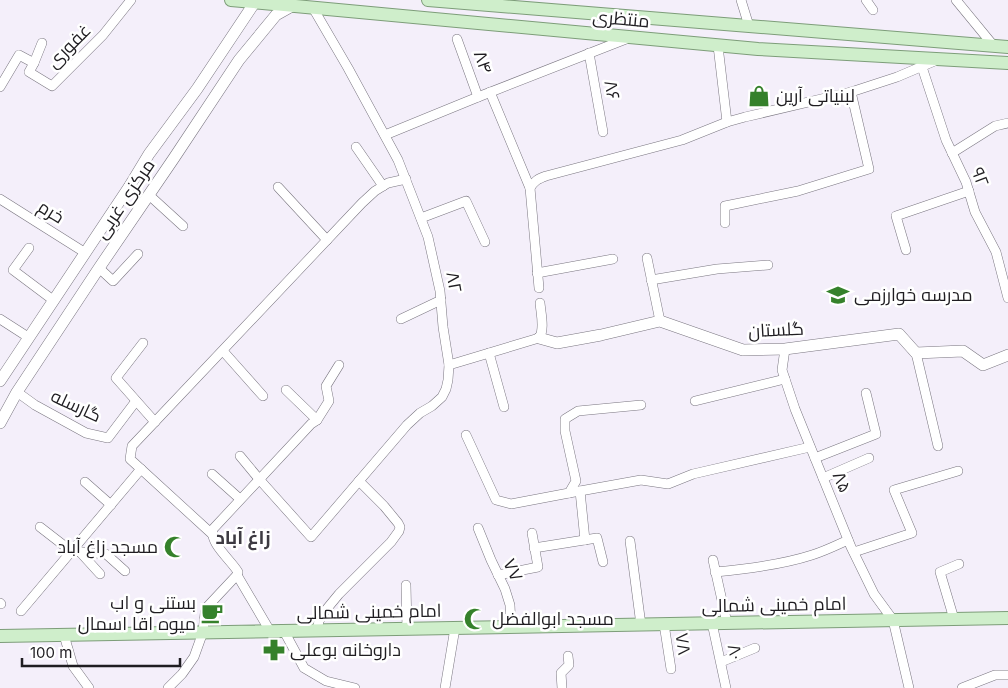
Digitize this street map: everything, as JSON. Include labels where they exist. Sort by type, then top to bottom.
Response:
[{"type":"main road","name":"منتظری","points":[[231,0],[718,46],[1008,63]]},
{"type":"main road","name":"منتظری","points":[[428,0],[564,6],[749,26],[1008,47]]},
{"type":"main road","name":"مرکزی غربی","points":[[0,380],[149,154],[197,89],[255,2]]},
{"type":"main road","name":"مرکزی غربی","points":[[0,423],[17,392],[239,60],[276,15],[292,6]]},
{"type":"main road","points":[[539,338],[557,343],[660,321]]},
{"type":"main road","name":"گلستان","points":[[660,321],[743,350],[785,349],[899,334],[916,353]]},
{"type":"main road","points":[[916,353],[963,351],[983,366],[1008,355]]},
{"type":"main road","name":"امام خمینی شمالی","points":[[0,636],[1008,618]]},
{"type":"street","name":"غفوری","points":[[42,42],[29,72],[52,86],[103,35],[131,0]]},
{"type":"street","points":[[741,0],[749,26]]},
{"type":"street","points":[[866,0],[873,10]]},
{"type":"street","points":[[956,0],[993,45]]},
{"type":"street","name":"۸۲","points":[[259,479],[311,537],[407,425],[442,397],[446,389],[449,365],[440,290],[428,237],[406,179],[385,135],[313,8]]},
{"type":"street","points":[[385,135],[478,96],[630,37]]},
{"type":"street","name":"۸۴","points":[[458,38],[478,96]]},
{"type":"street","points":[[718,46],[727,122]]},
{"type":"street","name":"۸۶","points":[[588,54],[603,132]]},
{"type":"street","name":"غفوری","points":[[0,87],[19,55],[34,64]]},
{"type":"street","points":[[530,188],[538,178],[682,140],[745,117],[851,92],[897,77],[940,59]]},
{"type":"street","name":"۹۲","points":[[922,67],[946,140],[969,191],[976,212],[996,252],[1008,298]]},
{"type":"street","points":[[490,92],[530,188],[539,288]]},
{"type":"street","points":[[725,223],[725,206],[798,191],[869,169],[851,92]]},
{"type":"street","points":[[952,153],[996,126],[1008,123]]},
{"type":"street","points":[[356,147],[383,186]]},
{"type":"street","points":[[212,534],[130,459],[132,446],[362,203],[375,191],[388,183],[406,179]]},
{"type":"street","points":[[278,187],[327,240]]},
{"type":"street","points":[[906,250],[896,216],[969,191]]},
{"type":"street","points":[[150,194],[183,226]]},
{"type":"street","name":"خرم","points":[[0,199],[84,252]]},
{"type":"street","points":[[420,218],[466,201],[485,242]]},
{"type":"street","points":[[29,248],[13,270],[54,300]]},
{"type":"street","points":[[99,268],[113,281],[138,254]]},
{"type":"street","points":[[647,258],[660,321]]},
{"type":"street","points":[[537,273],[613,259]]},
{"type":"street","points":[[651,280],[717,269],[768,265]]},
{"type":"street","points":[[401,319],[441,300]]},
{"type":"street","points":[[449,365],[539,338],[542,329],[540,304]]},
{"type":"street","points":[[0,318],[28,337]]},
{"type":"street","points":[[143,343],[116,378],[155,422]]},
{"type":"street","name":"۸۵","points":[[785,349],[782,370],[794,409],[848,540],[874,594],[893,620]]},
{"type":"street","points":[[223,351],[263,396]]},
{"type":"street","points":[[489,353],[504,407]]},
{"type":"street","points":[[916,353],[938,446]]},
{"type":"street","points":[[270,631],[237,575],[238,572],[213,540],[213,530],[240,499],[311,424],[317,420],[330,401],[326,386],[339,366]]},
{"type":"street","points":[[695,401],[785,379]]},
{"type":"street","points":[[286,390],[317,420]]},
{"type":"street","name":"گارسله","points":[[17,392],[35,405],[86,433],[108,438],[136,402]]},
{"type":"street","points":[[815,458],[876,434],[866,393]]},
{"type":"street","points":[[569,493],[576,482],[564,431],[565,419],[578,411],[642,405]]},
{"type":"street","points":[[466,435],[496,500],[511,504],[641,480],[668,484],[693,474],[810,446]]},
{"type":"street","points":[[240,456],[259,479]]},
{"type":"street","points":[[823,478],[869,458]]},
{"type":"street","points":[[21,611],[76,552],[141,469]]},
{"type":"street","points":[[854,552],[912,533],[894,490],[958,472]]},
{"type":"street","points":[[212,474],[240,499]]},
{"type":"street","points":[[317,630],[322,616],[334,600],[391,542],[399,531],[398,523],[359,480]]},
{"type":"street","points":[[85,482],[111,505]]},
{"type":"street","points":[[580,491],[584,540]]},
{"type":"street","points":[[40,527],[76,552],[100,574]]},
{"type":"street","name":"۷۷","points":[[478,528],[505,589],[510,605],[511,627]]},
{"type":"street","points":[[498,575],[538,567],[532,533]]},
{"type":"street","points":[[534,548],[597,538],[604,562]]},
{"type":"street","points":[[715,572],[780,564],[814,555],[848,540]]},
{"type":"street","points":[[630,541],[641,624]]},
{"type":"street","points":[[76,552],[106,554],[125,571]]},
{"type":"street","points":[[713,560],[727,623]]},
{"type":"street","points":[[954,619],[940,572],[959,564]]},
{"type":"street","points":[[168,688],[182,674],[194,657],[203,632],[207,607],[237,575]]},
{"type":"street","points":[[406,585],[407,629]]},
{"type":"street","points":[[893,620],[909,688]]},
{"type":"street","name":"۸۰","points":[[712,623],[726,688]]},
{"type":"street","name":"۷۸","points":[[664,624],[671,669]]},
{"type":"street","points":[[445,688],[455,628]]},
{"type":"street","points":[[284,631],[304,668],[326,684],[355,688]]},
{"type":"street","points":[[64,635],[73,666],[89,688]]},
{"type":"street","points":[[721,662],[755,648]]},
{"type":"street","points":[[562,688],[560,673],[569,665],[568,656]]},
{"type":"street","points":[[962,688],[996,676],[1008,675]]},
{"type":"place","name":"لبنیاتی آرین","points":[[759,96]]},
{"type":"place","name":"مدرسه خوارزمی","points":[[838,295]]},
{"type":"place","name":"مسجد زاغ آباد","points":[[175,547]]},
{"type":"place","name":"بستنی و اب میوه اقا اسمال","points":[[212,613]]},
{"type":"place","name":"مسجد ابوالفضل","points":[[475,619]]},
{"type":"place","name":"داروخانه بوعلی","points":[[274,650]]},
{"type":"district","name":"زاغ آباد","points":[[243,537]]}]
